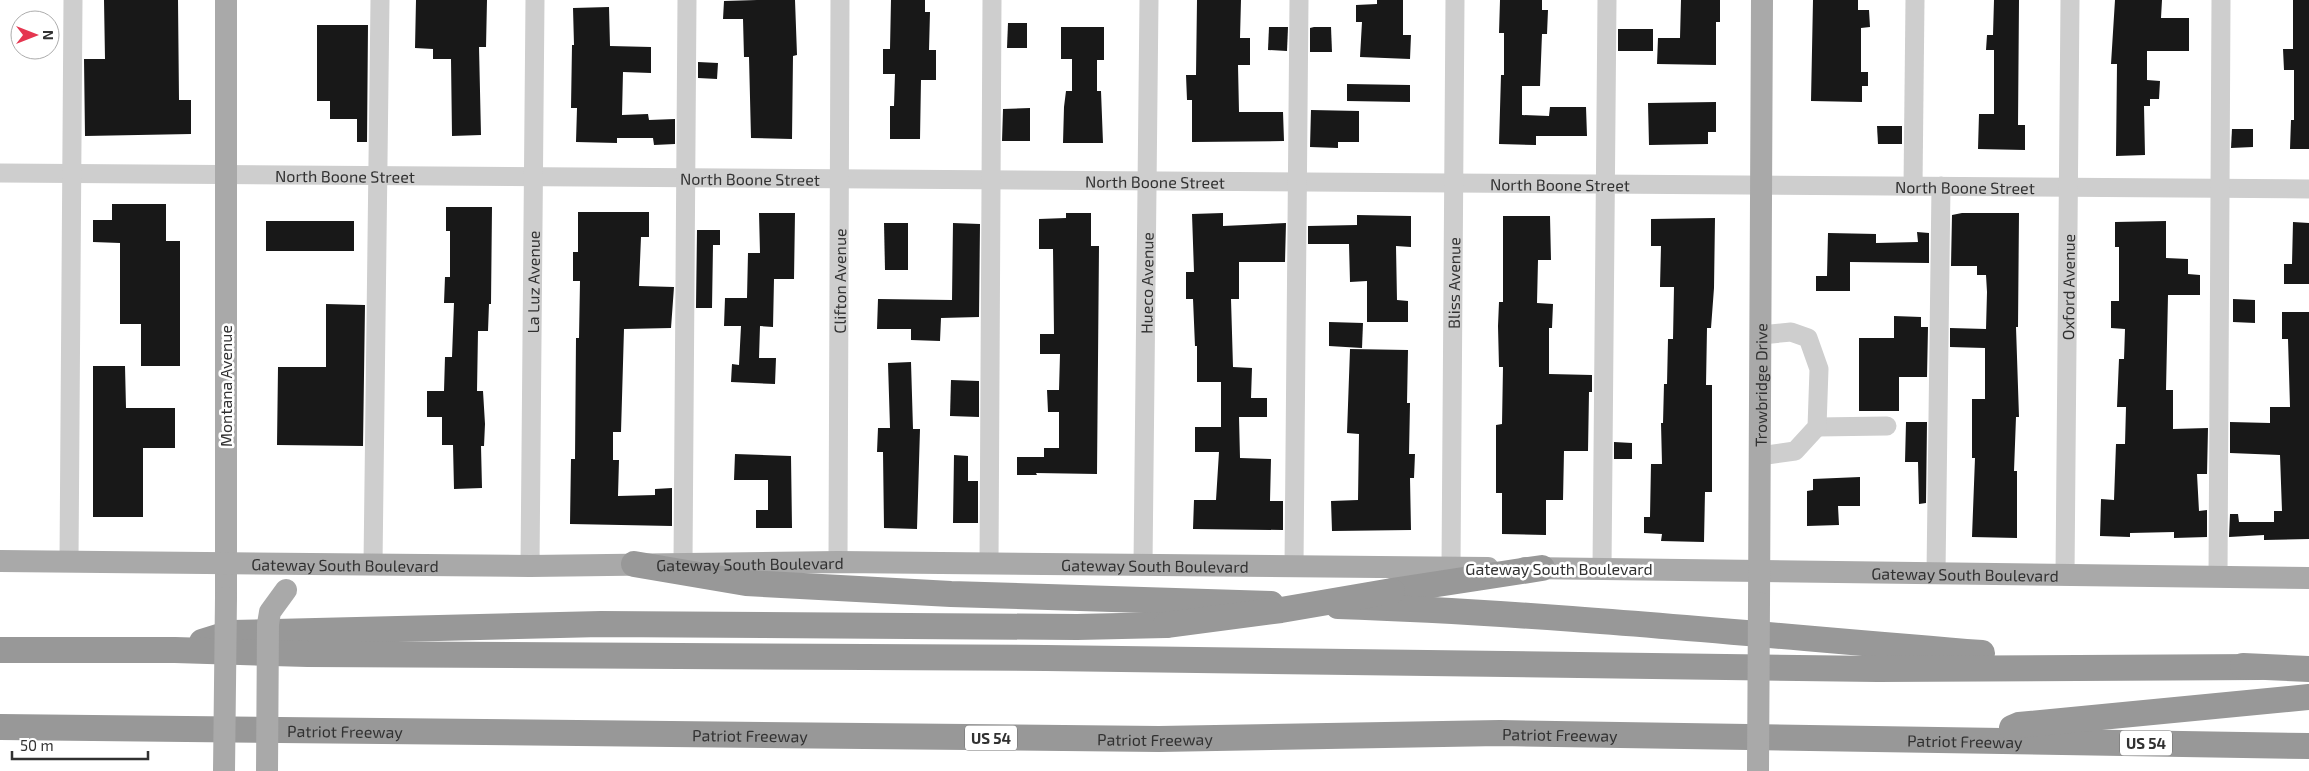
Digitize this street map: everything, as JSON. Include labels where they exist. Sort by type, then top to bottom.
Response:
[{"type":"highway","points":[[634,564],[746,583],[951,594],[1429,609],[1984,654],[2309,669]]},
{"type":"highway","points":[[175,650],[231,633],[338,630],[601,624],[1068,627],[1166,625],[1281,610],[1542,568]]},
{"type":"highway","points":[[0,650],[175,650],[318,654],[1022,657],[1878,669],[2260,667]]},
{"type":"highway","points":[[1983,740],[2020,725],[2309,697]]},
{"type":"highway","name":"Patriot Freeway","points":[[0,727],[1159,739],[1500,733],[2309,746]]},
{"type":"main road","name":"Montana Avenue","points":[[224,771],[226,598],[226,0]]},
{"type":"main road","name":"Trowbridge Drive","points":[[1758,771],[1762,0]]},
{"type":"main road","name":"Gateway South Boulevard","points":[[0,561],[530,566],[838,562],[1602,568],[2309,578]]},
{"type":"main road","points":[[267,771],[268,624],[270,612],[286,590],[316,564]]},
{"type":"street","points":[[69,561],[73,0]]},
{"type":"street","points":[[373,564],[380,0]]},
{"type":"street","name":"La Luz Avenue","points":[[530,566],[535,0]]},
{"type":"street","points":[[683,563],[688,0]]},
{"type":"street","name":"Clifton Avenue","points":[[838,562],[840,0]]},
{"type":"street","points":[[989,564],[992,0]]},
{"type":"street","name":"Hueco Avenue","points":[[1143,565],[1149,0]]},
{"type":"street","points":[[1294,566],[1299,182],[1299,0]]},
{"type":"street","name":"Bliss Avenue","points":[[1450,568],[1455,0]]},
{"type":"street","points":[[1602,568],[1607,0]]},
{"type":"street","points":[[1913,186],[1915,0]]},
{"type":"street","name":"Oxford Avenue","points":[[2065,576],[2070,0]]},
{"type":"street","points":[[2218,577],[2221,0]]},
{"type":"street","name":"North Boone Street","points":[[0,173],[2309,189]]},
{"type":"street","points":[[1936,573],[1941,186]]},
{"type":"street","points":[[1760,456],[1795,451],[1816,427],[1819,369],[1808,338],[1791,332],[1761,335]]},
{"type":"street","points":[[1816,427],[1887,426]]},
{"type":"building","points":[[104,0],[178,0],[179,100],[191,100],[191,134],[85,136],[84,59],[105,59]]},
{"type":"building","points":[[416,0],[487,0],[486,47],[479,47],[481,135],[452,136],[451,59],[433,59],[433,49],[415,48]]},
{"type":"building","points":[[795,0],[797,55],[793,56],[792,139],[751,138],[749,57],[744,57],[743,19],[723,19],[724,1]]},
{"type":"building","points":[[891,0],[925,0],[925,12],[930,12],[929,50],[936,50],[936,80],[921,80],[920,139],[890,139],[890,106],[894,106],[895,74],[883,74],[883,49],[890,49]]},
{"type":"building","points":[[1197,0],[1241,0],[1240,38],[1250,38],[1250,65],[1238,65],[1239,112],[1283,112],[1284,141],[1192,142],[1192,100],[1187,100],[1186,75],[1196,75]]},
{"type":"building","points":[[1377,0],[1403,0],[1403,35],[1411,35],[1410,59],[1360,57],[1362,22],[1356,22],[1356,5],[1377,4]]},
{"type":"building","points":[[1500,0],[1542,0],[1542,10],[1548,10],[1547,34],[1542,34],[1540,86],[1522,86],[1522,115],[1549,116],[1550,107],[1586,107],[1587,136],[1536,136],[1536,145],[1499,144],[1501,75],[1504,75],[1504,33],[1499,33]]},
{"type":"building","points":[[1681,0],[1720,0],[1720,22],[1716,22],[1716,65],[1657,64],[1658,38],[1680,38]]},
{"type":"building","points":[[1813,0],[1858,0],[1858,10],[1869,10],[1870,27],[1861,28],[1861,72],[1868,72],[1868,86],[1862,86],[1862,102],[1811,101]]},
{"type":"building","points":[[1994,0],[2019,0],[2018,125],[2025,125],[2025,150],[1978,149],[1979,114],[1994,114],[1994,50],[1986,50],[1987,35],[1993,35]]},
{"type":"building","points":[[2115,0],[2162,0],[2161,18],[2189,18],[2189,51],[2147,51],[2147,80],[2160,81],[2159,99],[2150,99],[2150,106],[2144,106],[2145,155],[2116,156],[2117,64],[2111,64]]},
{"type":"building","points":[[2293,0],[2309,0],[2309,149],[2290,149],[2291,120],[2294,120],[2294,70],[2284,70],[2283,49],[2293,49]]},
{"type":"building","points":[[609,7],[610,46],[651,47],[651,73],[623,72],[622,115],[648,114],[649,120],[675,119],[675,144],[654,145],[653,138],[617,138],[617,143],[576,142],[577,108],[571,108],[572,45],[574,45],[573,8]]},
{"type":"building","points":[[1008,23],[1027,23],[1027,48],[1007,48]]},
{"type":"building","points":[[317,25],[368,25],[367,142],[357,142],[357,119],[330,119],[330,101],[317,101]]},
{"type":"building","points":[[1061,27],[1104,27],[1104,60],[1097,60],[1097,91],[1101,91],[1103,143],[1063,143],[1066,91],[1072,91],[1072,59],[1061,59]]},
{"type":"building","points":[[1269,27],[1288,27],[1287,51],[1268,50]]},
{"type":"building","points":[[1331,27],[1332,52],[1310,52],[1310,28]]},
{"type":"building","points":[[1618,29],[1653,29],[1653,51],[1618,51]]},
{"type":"building","points":[[698,62],[718,63],[717,79],[698,78]]},
{"type":"building","points":[[1347,84],[1410,85],[1410,102],[1347,101]]},
{"type":"building","points":[[1716,102],[1716,132],[1708,132],[1708,144],[1649,145],[1648,103]]},
{"type":"building","points":[[1030,108],[1030,141],[1002,141],[1003,109]]},
{"type":"building","points":[[1311,110],[1359,111],[1359,142],[1338,142],[1338,148],[1310,147]]},
{"type":"building","points":[[1877,126],[1902,126],[1902,144],[1878,144]]},
{"type":"building","points":[[2232,129],[2253,129],[2253,147],[2231,148]]},
{"type":"building","points":[[112,204],[166,204],[166,241],[180,241],[180,366],[141,366],[141,324],[120,324],[120,243],[93,242],[93,220],[112,220]]},
{"type":"building","points":[[446,207],[492,207],[491,304],[489,304],[488,331],[478,331],[477,391],[483,391],[485,424],[484,446],[481,446],[482,488],[454,489],[453,445],[442,445],[442,417],[427,417],[427,391],[444,391],[445,357],[452,357],[454,303],[444,303],[445,277],[450,277],[450,231],[446,231]]},
{"type":"building","points":[[578,212],[649,212],[649,237],[641,237],[639,286],[674,287],[671,328],[624,329],[621,432],[613,432],[613,460],[619,460],[618,496],[655,495],[655,489],[672,488],[672,526],[570,524],[571,459],[575,459],[576,338],[579,338],[580,281],[573,281],[573,252],[578,252]]},
{"type":"building","points":[[759,213],[795,213],[794,279],[774,279],[773,327],[760,326],[759,358],[776,358],[775,384],[731,382],[732,364],[739,365],[741,326],[724,326],[725,298],[747,298],[748,253],[760,253]]},
{"type":"building","points":[[1066,213],[1091,213],[1091,246],[1099,246],[1097,474],[1036,473],[1037,475],[1017,475],[1017,457],[1044,457],[1044,448],[1059,448],[1059,412],[1048,412],[1047,390],[1059,390],[1060,354],[1040,354],[1040,334],[1054,334],[1053,249],[1039,249],[1039,219],[1066,218]]},
{"type":"building","points":[[1223,213],[1223,226],[1286,223],[1285,262],[1239,262],[1239,299],[1231,299],[1233,367],[1252,368],[1251,398],[1267,398],[1267,417],[1239,417],[1240,458],[1271,459],[1270,501],[1283,501],[1283,530],[1193,529],[1194,500],[1216,500],[1219,452],[1195,452],[1195,427],[1221,427],[1221,382],[1197,382],[1197,346],[1195,346],[1193,299],[1186,299],[1186,272],[1194,272],[1192,214]]},
{"type":"building","points":[[1962,213],[2019,213],[2018,327],[2016,327],[2019,417],[2016,417],[2014,471],[2017,471],[2017,538],[1972,537],[1975,458],[1972,458],[1972,399],[1985,399],[1985,348],[1950,347],[1950,328],[1986,329],[1987,292],[1986,275],[1977,275],[1977,266],[1951,266],[1952,215]]},
{"type":"building","points":[[1357,215],[1411,216],[1411,247],[1396,246],[1397,300],[1408,301],[1408,322],[1367,322],[1367,281],[1350,282],[1349,244],[1308,244],[1308,226],[1357,225]]},
{"type":"building","points":[[1503,216],[1550,216],[1551,260],[1538,260],[1537,303],[1553,304],[1552,328],[1549,328],[1549,374],[1592,375],[1592,392],[1589,392],[1588,451],[1564,451],[1563,500],[1546,500],[1546,535],[1502,534],[1502,493],[1496,493],[1496,425],[1502,424],[1503,367],[1499,367],[1498,326],[1499,302],[1503,302]]},
{"type":"building","points":[[1715,218],[1714,288],[1711,328],[1707,328],[1706,385],[1712,385],[1712,492],[1705,492],[1704,542],[1661,541],[1662,534],[1644,533],[1644,517],[1650,517],[1651,464],[1662,464],[1661,423],[1663,423],[1664,384],[1667,384],[1668,339],[1673,339],[1674,287],[1660,287],[1661,246],[1651,246],[1651,219]]},
{"type":"building","points":[[266,221],[354,221],[354,251],[266,251]]},
{"type":"building","points":[[2166,221],[2166,258],[2188,259],[2188,274],[2200,275],[2200,295],[2168,295],[2166,390],[2173,390],[2173,429],[2208,428],[2207,474],[2197,474],[2199,511],[2207,510],[2207,537],[2174,538],[2174,532],[2130,533],[2130,537],[2100,536],[2101,499],[2114,500],[2116,444],[2125,444],[2126,407],[2117,407],[2119,359],[2124,359],[2125,329],[2111,328],[2111,301],[2119,301],[2119,247],[2115,247],[2115,222]]},
{"type":"building","points":[[2293,222],[2309,223],[2309,284],[2284,284],[2284,264],[2292,264]]},
{"type":"building","points":[[884,223],[908,223],[908,270],[885,270]]},
{"type":"building","points":[[953,223],[980,224],[979,317],[941,318],[940,341],[911,340],[911,329],[877,329],[878,299],[952,300]]},
{"type":"building","points":[[697,230],[720,230],[720,245],[713,245],[712,308],[696,308]]},
{"type":"building","points":[[1917,232],[1929,233],[1929,263],[1850,262],[1850,291],[1816,291],[1816,276],[1827,276],[1828,233],[1876,234],[1876,243],[1918,242]]},
{"type":"building","points":[[2233,299],[2255,300],[2255,323],[2233,322]]},
{"type":"building","points":[[326,304],[365,305],[363,446],[277,445],[278,367],[326,367]]},
{"type":"building","points":[[2282,312],[2309,312],[2309,539],[2264,540],[2264,535],[2229,537],[2230,514],[2238,514],[2239,522],[2274,522],[2274,511],[2282,511],[2280,455],[2230,453],[2230,422],[2270,423],[2270,407],[2290,407],[2288,339],[2282,339]]},
{"type":"building","points":[[1894,316],[1921,317],[1921,327],[1928,327],[1927,377],[1899,377],[1899,411],[1859,411],[1859,338],[1894,338]]},
{"type":"building","points":[[1329,322],[1363,323],[1362,348],[1329,346]]},
{"type":"building","points":[[1350,349],[1408,350],[1407,403],[1410,403],[1409,454],[1415,454],[1414,478],[1410,478],[1411,530],[1332,531],[1331,501],[1358,500],[1359,434],[1347,433]]},
{"type":"building","points":[[911,362],[913,429],[920,429],[917,529],[884,528],[883,452],[877,452],[878,428],[890,428],[888,363]]},
{"type":"building","points":[[93,366],[125,366],[126,408],[175,408],[175,448],[143,448],[143,517],[93,517]]},
{"type":"building","points":[[951,380],[979,381],[979,417],[950,416]]},
{"type":"building","points":[[1906,422],[1927,422],[1926,503],[1919,504],[1918,462],[1905,462]]},
{"type":"building","points":[[1614,442],[1632,443],[1632,459],[1614,459]]},
{"type":"building","points":[[735,454],[791,456],[792,528],[756,528],[756,510],[768,510],[768,480],[734,480]]},
{"type":"building","points":[[954,455],[968,456],[968,481],[978,481],[978,523],[953,523]]},
{"type":"building","points":[[1860,477],[1860,506],[1838,506],[1839,525],[1807,526],[1807,491],[1813,490],[1813,479]]}]
